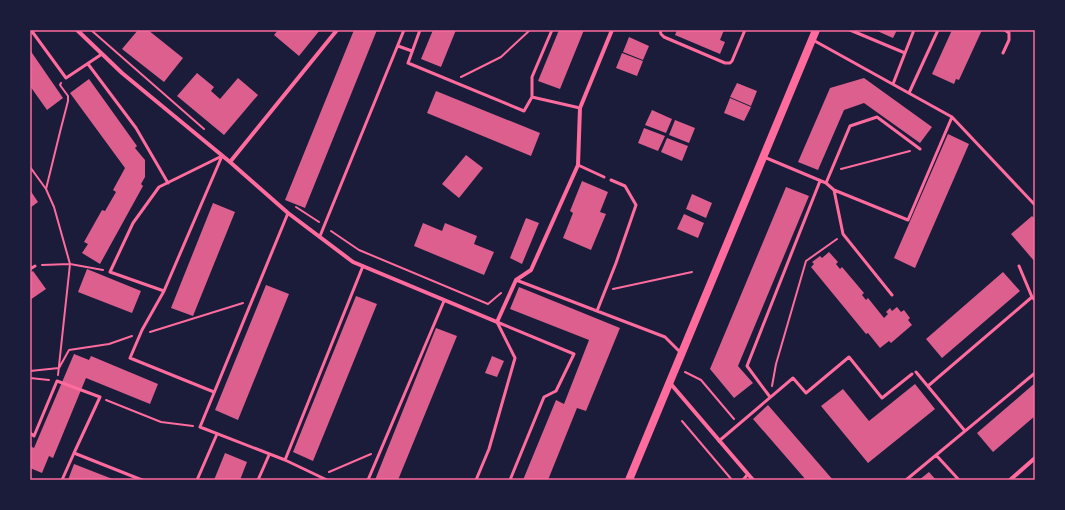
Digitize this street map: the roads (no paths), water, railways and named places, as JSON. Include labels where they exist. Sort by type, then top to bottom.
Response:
[{"type":"main road","points":[[629,480],[816,30]]},
{"type":"street","points":[[77,30],[122,73],[230,162],[288,213],[353,262],[497,322],[516,280],[532,270],[578,165],[580,108],[612,30]]},
{"type":"street","points":[[230,162],[337,30]]},
{"type":"street","points":[[670,383],[753,480]]},
{"type":"street","points":[[1010,480],[1035,458]]},
{"type":"lane","points":[[31,30],[66,78],[102,54]]},
{"type":"lane","points":[[320,236],[404,30]]},
{"type":"lane","points":[[420,30],[408,63],[524,111],[532,97],[532,77],[552,30]]},
{"type":"lane","points":[[660,30],[664,37],[725,63],[730,63],[745,30]]},
{"type":"lane","points":[[850,30],[905,54]]},
{"type":"lane","points":[[892,84],[914,30]]},
{"type":"lane","points":[[909,93],[938,30]]},
{"type":"lane","points":[[1003,53],[1010,36],[1005,30]]},
{"type":"lane","points":[[812,39],[952,117],[1035,205]]},
{"type":"lane","points":[[398,46],[412,51]]},
{"type":"lane","points":[[88,64],[136,128],[168,183]]},
{"type":"lane","points":[[532,97],[580,108]]},
{"type":"lane","points":[[826,183],[850,126],[877,117],[920,148]]},
{"type":"lane","points":[[764,157],[826,183],[834,190],[908,220],[952,117]]},
{"type":"lane","points":[[164,291],[110,272],[133,223],[159,187],[222,156]]},
{"type":"lane","points":[[214,392],[130,358],[142,330],[164,291],[222,156]]},
{"type":"lane","points":[[578,165],[604,177]]},
{"type":"lane","points":[[597,311],[616,263],[636,205],[625,186],[611,180]]},
{"type":"lane","points":[[770,397],[747,366],[820,181]]},
{"type":"lane","points":[[834,190],[843,234],[892,295]]},
{"type":"lane","points":[[288,213],[200,427],[285,460],[327,480]]},
{"type":"lane","points":[[30,269],[35,266]]},
{"type":"lane","points":[[285,460],[363,266]]},
{"type":"lane","points":[[928,386],[1034,298],[1019,266]]},
{"type":"lane","points":[[516,280],[664,337],[682,354]]},
{"type":"lane","points":[[368,480],[444,300]]},
{"type":"lane","points":[[476,480],[489,449],[515,358],[497,322]]},
{"type":"lane","points":[[497,322],[574,354],[556,392],[544,397],[510,480]]},
{"type":"lane","points":[[719,441],[793,378],[806,393],[849,357],[882,398],[914,373],[928,386],[965,431]]},
{"type":"lane","points":[[906,480],[1035,373]]},
{"type":"lane","points":[[30,434],[34,436],[57,381],[100,397],[62,480]]},
{"type":"lane","points":[[197,480],[217,434]]},
{"type":"lane","points":[[74,453],[142,480]]},
{"type":"lane","points":[[258,480],[269,455]]},
{"type":"lane","points":[[936,455],[959,480]]},
{"type":"lane","points":[[743,480],[748,474]]}]
